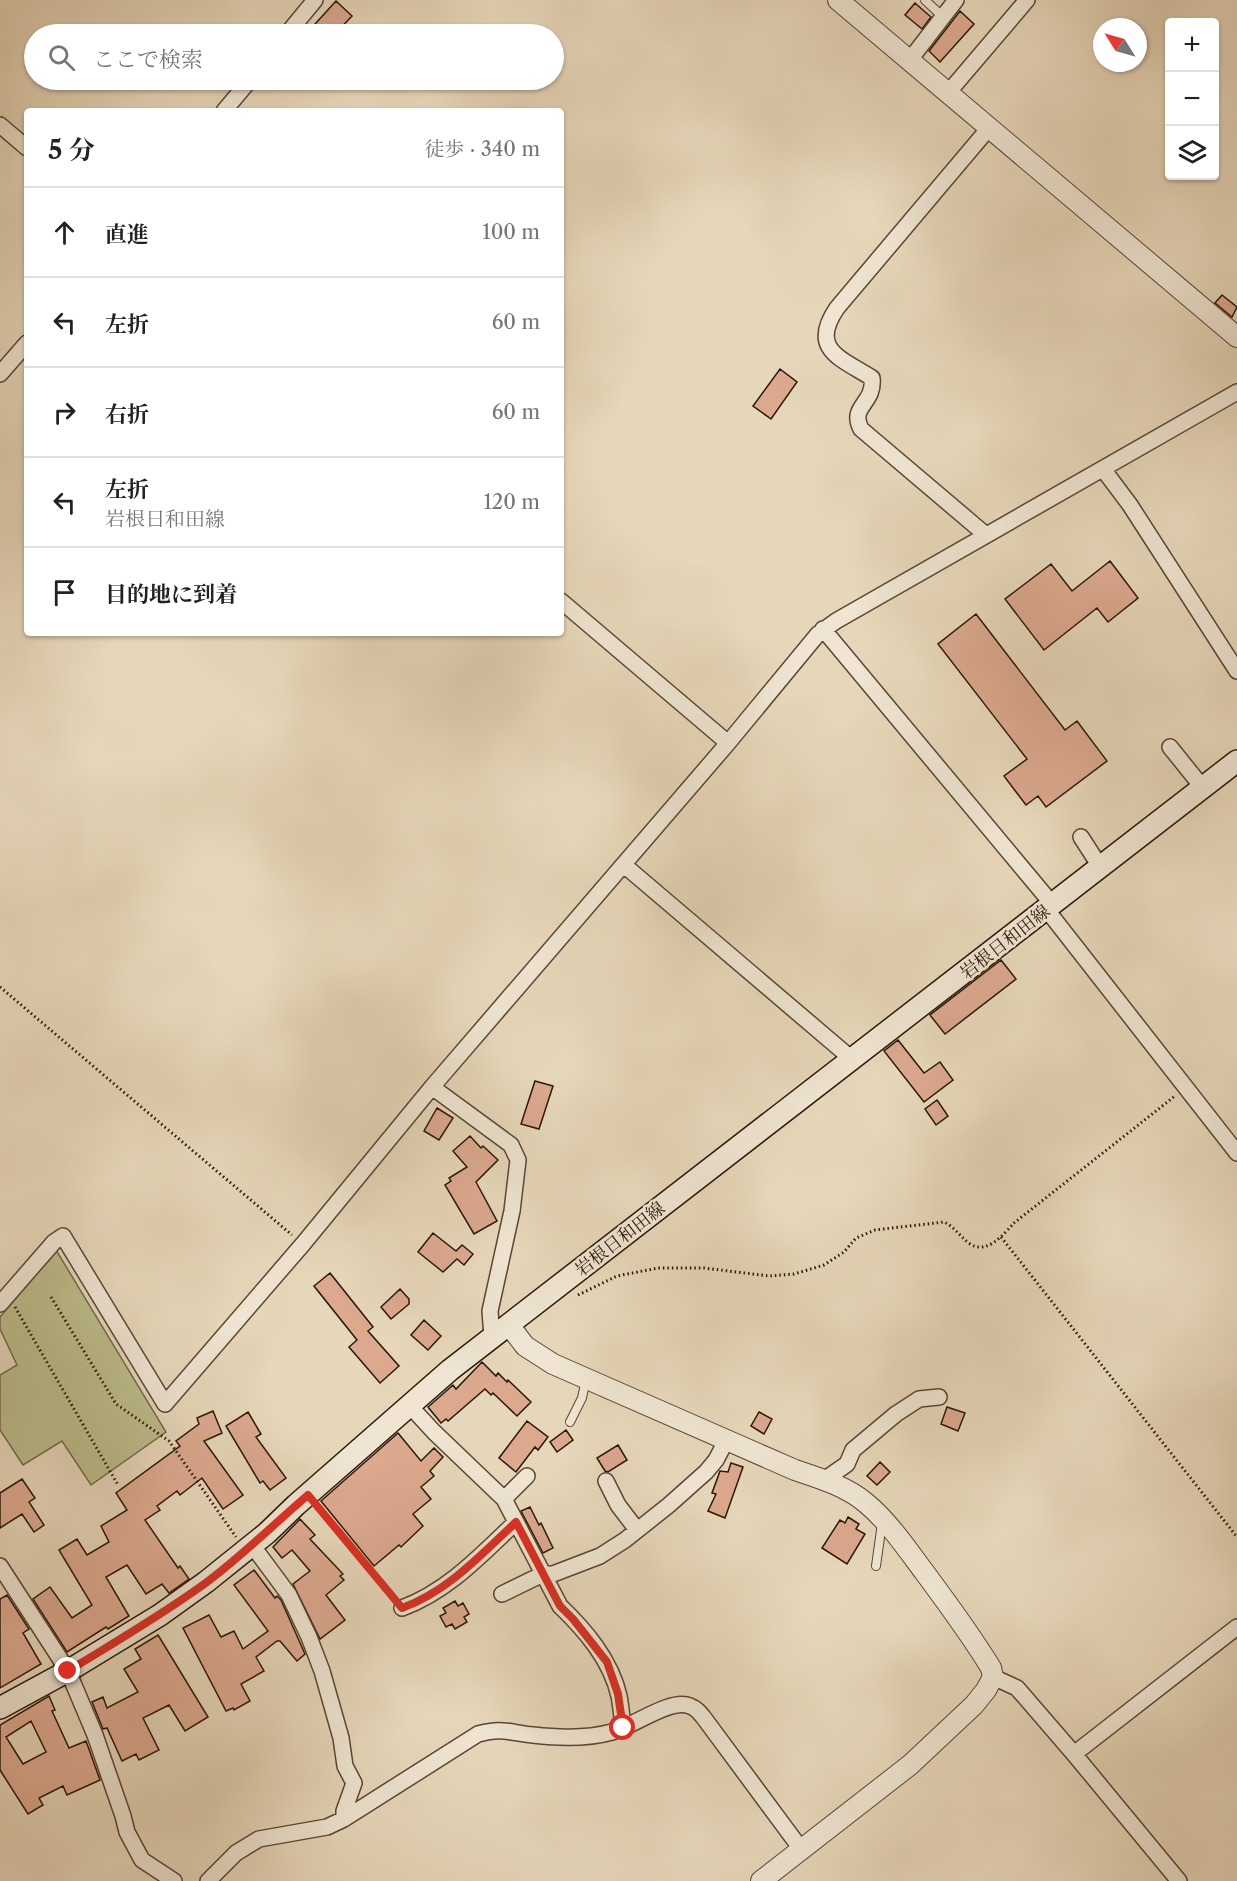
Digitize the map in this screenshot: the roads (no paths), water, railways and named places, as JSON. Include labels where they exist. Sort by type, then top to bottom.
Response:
[{"type":"main road","name":"岩根日和田線","points":[[0,1708],[68,1671],[160,1615],[206,1582],[249,1548],[450,1370],[1237,762]]},
{"type":"street","points":[[295,24],[315,0]]},
{"type":"street","points":[[838,0],[1237,337]]},
{"type":"street","points":[[909,61],[956,0]]},
{"type":"street","points":[[947,94],[1027,0]]},
{"type":"street","points":[[227,108],[242,90]]},
{"type":"street","points":[[0,125],[24,145]]},
{"type":"street","points":[[986,535],[861,429],[857,422],[857,415],[873,391],[872,378],[834,354],[825,338],[826,327],[837,308],[989,128]]},
{"type":"street","points":[[0,374],[24,346]]},
{"type":"street","points":[[4,1300],[54,1242],[63,1236],[165,1404],[823,629],[1237,392]]},
{"type":"street","points":[[1103,469],[1130,505],[1237,671]]},
{"type":"street","points":[[564,604],[728,743]]},
{"type":"street","points":[[823,629],[1050,908],[1237,1153]]},
{"type":"street","points":[[1170,747],[1203,788]]},
{"type":"street","points":[[1081,837],[1101,868]]},
{"type":"street","points":[[624,865],[853,1060]]},
{"type":"street","points":[[432,1087],[511,1145],[518,1160],[512,1211],[490,1311],[500,1331],[553,1364],[849,1491],[883,1519],[961,1623],[991,1668],[993,1677],[974,1705],[910,1765],[761,1881]]},
{"type":"street","points":[[824,1480],[847,1464],[853,1450],[896,1414],[919,1399],[939,1397]]},
{"type":"street","points":[[410,1406],[504,1499],[560,1606],[607,1662],[618,1694],[623,1728]]},
{"type":"street","points":[[502,1594],[543,1574],[553,1574],[600,1556],[626,1540],[669,1506],[706,1472],[717,1460],[727,1439]]},
{"type":"street","points":[[504,1499],[527,1476]]},
{"type":"street","points":[[606,1481],[618,1505],[637,1530]]},
{"type":"street","points":[[402,1608],[418,1602],[460,1575],[516,1522]]},
{"type":"street","points":[[249,1548],[289,1595],[322,1671],[342,1738],[345,1766],[354,1783],[344,1811],[344,1819]]},
{"type":"street","points":[[0,1566],[68,1671],[95,1735],[127,1832],[142,1860],[174,1881]]},
{"type":"street","points":[[1074,1754],[1237,1627]]},
{"type":"street","points":[[993,1677],[1017,1688],[1179,1881]]},
{"type":"street","points":[[208,1881],[236,1853],[260,1839],[327,1827],[344,1819],[478,1734],[500,1729],[530,1735],[566,1738],[607,1733],[675,1705],[689,1705],[696,1708],[801,1849]]},
{"type":"lane","points":[[925,0],[943,17]]},
{"type":"lane","points":[[570,1422],[582,1398],[586,1378]]},
{"type":"lane","points":[[876,1566],[883,1519]]}]
